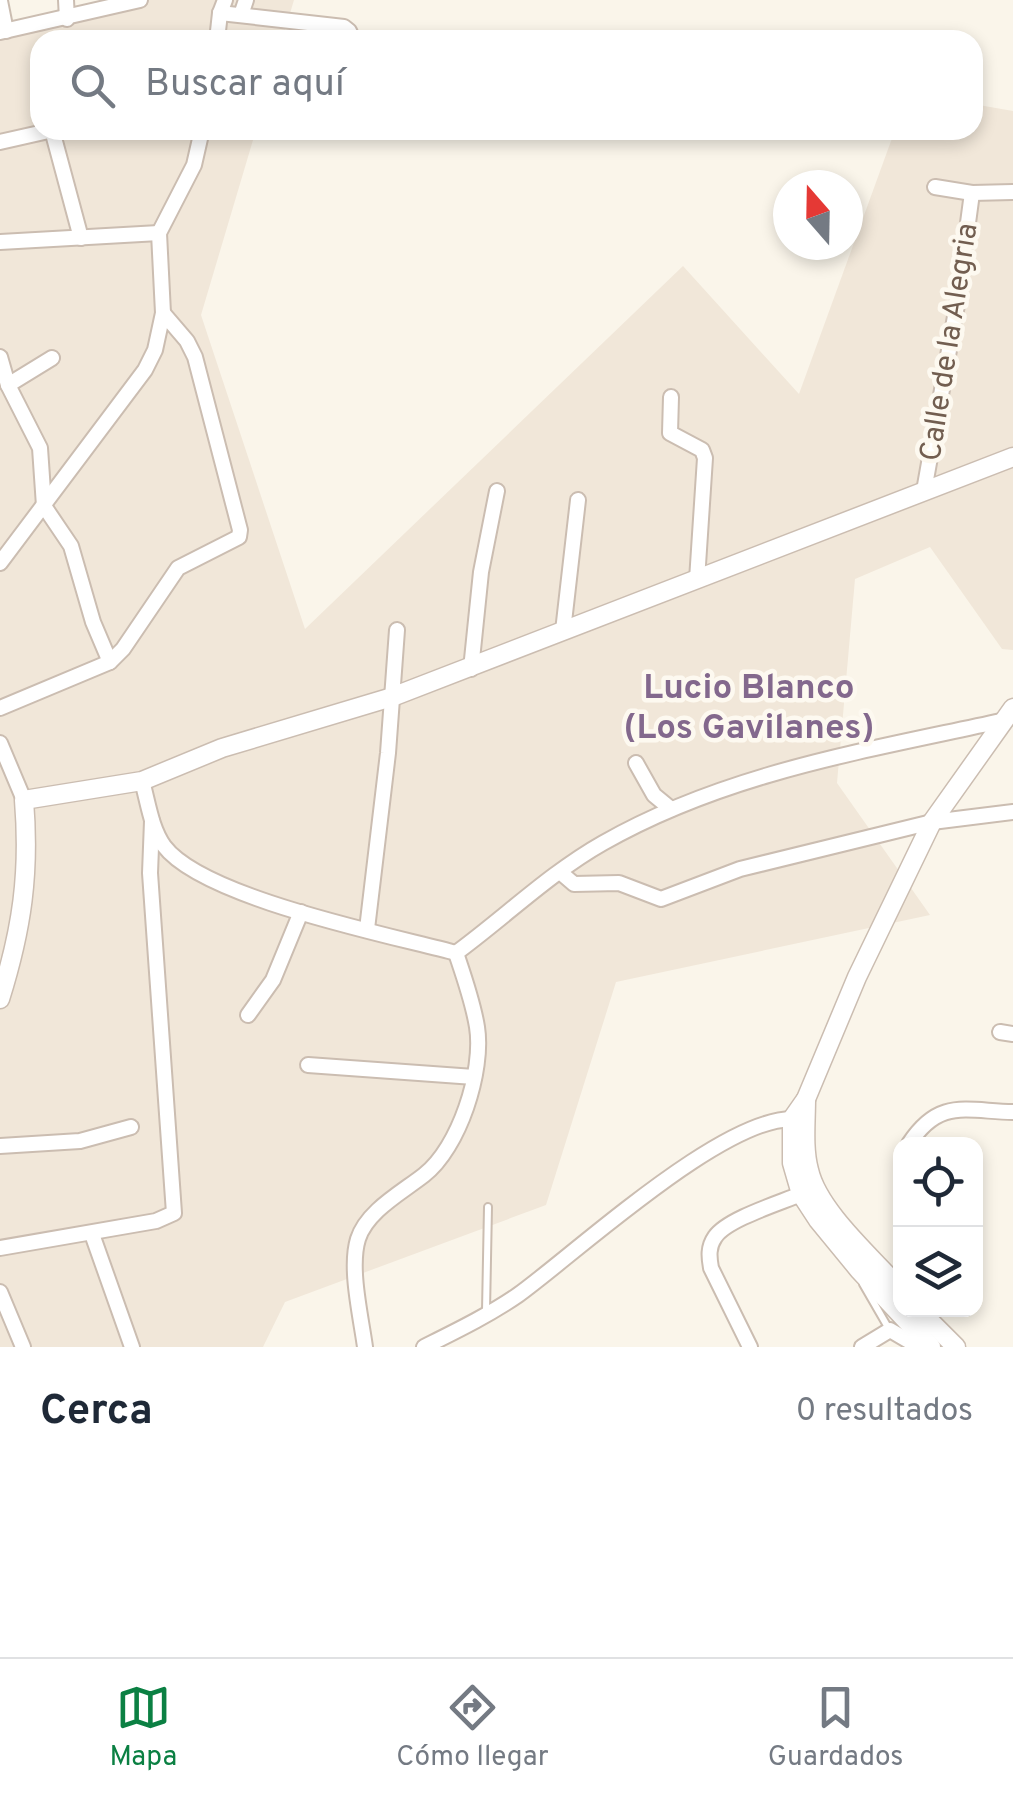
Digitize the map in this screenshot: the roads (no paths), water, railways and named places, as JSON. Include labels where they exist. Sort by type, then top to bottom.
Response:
[{"type":"street","points":[[58,30],[66,0]]},
{"type":"street","points":[[0,1],[3,32],[140,0]]},
{"type":"street","points":[[219,30],[221,4],[348,30]]},
{"type":"street","points":[[0,142],[30,135]]},
{"type":"street","points":[[55,140],[81,238]]},
{"type":"street","points":[[0,564],[156,350],[163,313],[159,233],[194,164],[200,140]]},
{"type":"street","points":[[935,186],[972,193],[1013,192]]},
{"type":"street","name":"Calle de la Alegria","points":[[924,490],[958,305],[972,193]]},
{"type":"street","points":[[0,242],[159,233]]},
{"type":"street","points":[[0,708],[110,662],[178,568],[236,541],[240,530],[196,357],[163,313]]},
{"type":"street","points":[[0,358],[8,385],[40,448],[44,506],[71,546],[93,622],[110,662]]},
{"type":"street","points":[[8,385],[52,358]]},
{"type":"street","points":[[670,397],[670,433],[702,450],[706,458],[697,580]]},
{"type":"street","points":[[24,800],[142,781],[222,748],[392,697],[1013,457]]},
{"type":"street","points":[[471,669],[481,572],[498,491]]},
{"type":"street","points":[[563,631],[578,500]]},
{"type":"street","points":[[367,929],[383,808],[397,630]]},
{"type":"street","points":[[456,952],[599,846],[671,809],[780,770],[1007,714]]},
{"type":"street","points":[[893,1303],[859,1270],[801,1194],[792,1163],[799,1120],[857,977],[932,822],[1007,714]]},
{"type":"street","points":[[0,743],[24,800],[27,882],[20,926],[0,999]]},
{"type":"street","points":[[636,762],[654,796],[671,809]]},
{"type":"street","points":[[142,781],[162,844],[196,873],[300,912],[456,952]]},
{"type":"street","points":[[560,872],[574,884],[619,884],[662,899],[740,869],[932,822],[1013,812]]},
{"type":"street","points":[[0,1248],[156,1221],[175,1210],[150,873],[152,820]]},
{"type":"street","points":[[248,1015],[273,980],[300,912]]},
{"type":"street","points":[[365,1347],[355,1261],[357,1241],[365,1223],[430,1171],[444,1154],[474,1076],[478,1029],[456,952]]},
{"type":"street","points":[[308,1065],[474,1076]]},
{"type":"street","points":[[914,1137],[921,1126],[944,1111],[1013,1112]]},
{"type":"street","points":[[799,1120],[814,1186],[893,1281]]},
{"type":"street","points":[[424,1347],[516,1296],[703,1156],[752,1130],[799,1120]]},
{"type":"street","points":[[0,1146],[80,1141],[130,1127]]},
{"type":"street","points":[[750,1347],[711,1268],[712,1243],[726,1226],[801,1194]]},
{"type":"street","points":[[92,1234],[132,1347]]},
{"type":"street","points":[[0,1292],[23,1347]]},
{"type":"street","points":[[862,1347],[907,1317]]},
{"type":"street","points":[[907,1317],[919,1347]]},
{"type":"street","points":[[907,1317],[931,1347]]},
{"type":"street","points":[[907,1317],[956,1347]]},
{"type":"lane","points":[[486,1314],[488,1207]]},
{"type":"district","name":"Lucio Blanco (Los Gavilanes)","points":[[749,706]]}]
